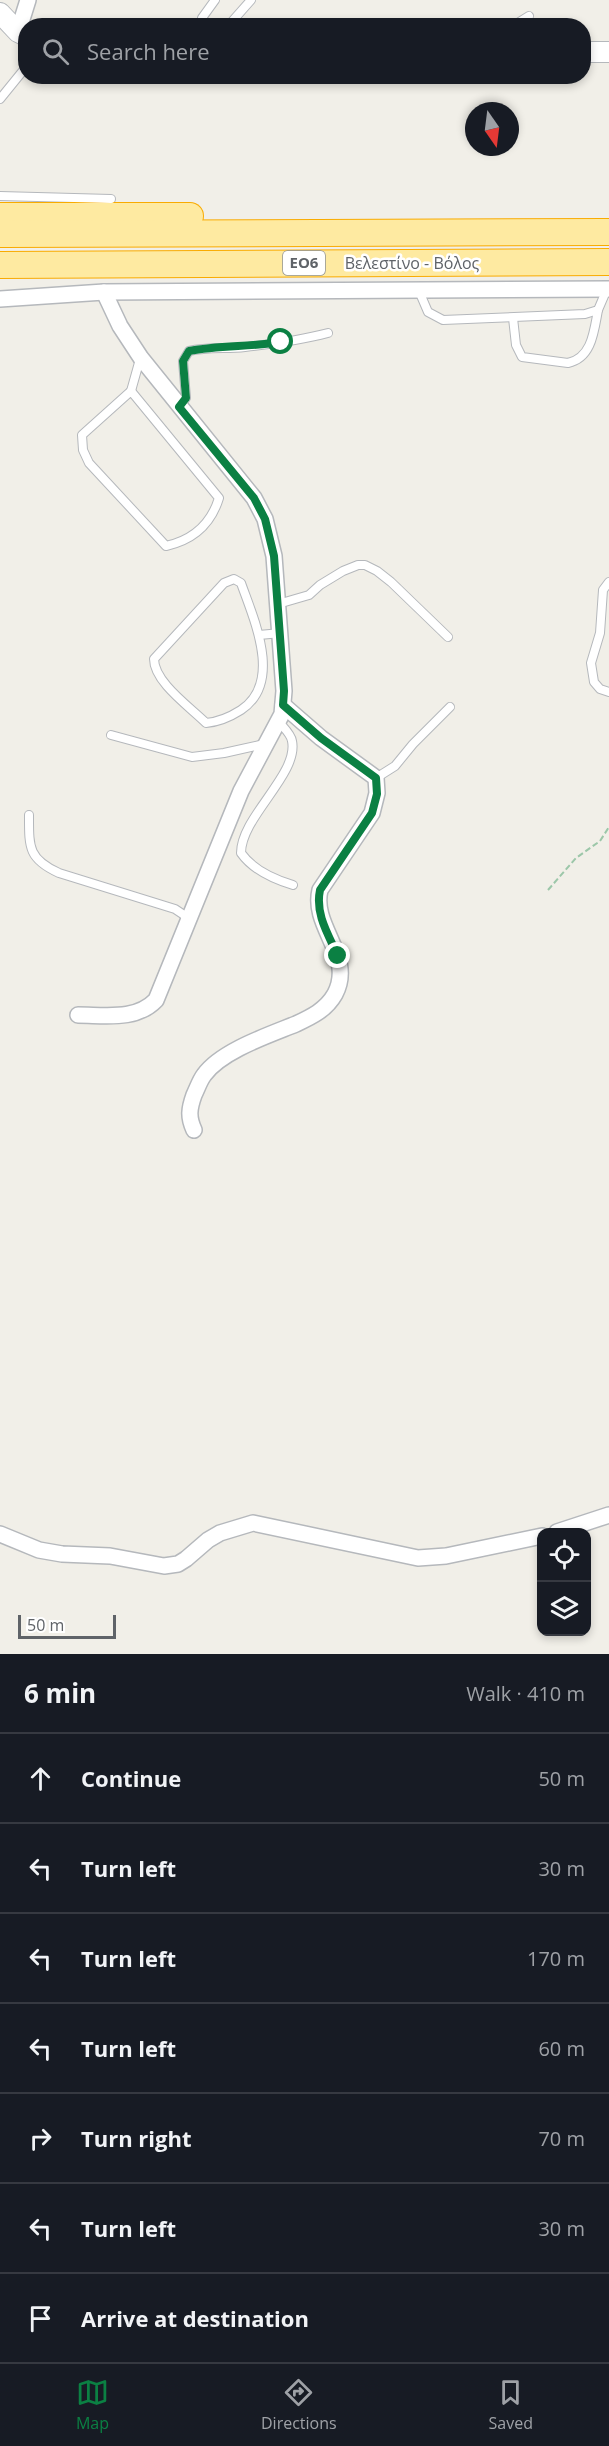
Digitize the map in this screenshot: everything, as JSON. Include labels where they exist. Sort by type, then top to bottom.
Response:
[{"type":"highway","points":[[0,216],[459,219],[602,232]]},
{"type":"highway","name":"Βελεστίνο - Βόλος","points":[[0,234],[602,232]]},
{"type":"highway","name":"Βελεστίνο - Βόλος","points":[[0,265],[609,262]]},
{"type":"highway","points":[[0,276],[109,264]]},
{"type":"street","points":[[25,18],[28,0]]},
{"type":"street","points":[[0,13],[18,30]]},
{"type":"street","points":[[591,52],[609,52]]},
{"type":"street","points":[[0,299],[104,292],[608,289]]},
{"type":"street","points":[[78,1015],[128,1015],[139,1012],[151,1005],[160,992],[241,791],[279,722],[283,705],[274,556],[265,519],[254,498],[141,358],[120,326],[104,292]]},
{"type":"street","points":[[194,1130],[189,1119],[189,1112],[203,1075],[211,1067],[238,1050],[309,1018],[326,1007],[335,993],[341,976],[340,965],[319,913],[320,890],[372,813],[377,794],[376,778],[321,738],[283,705]]},
{"type":"street","points":[[571,1528],[609,1515]]},
{"type":"street","points":[[0,1534],[39,1550],[62,1554],[110,1556],[164,1566],[178,1564],[220,1533],[254,1523],[418,1558],[446,1556],[537,1537]]},
{"type":"lane","points":[[202,18],[215,0]]},
{"type":"lane","points":[[235,18],[251,0]]},
{"type":"lane","points":[[0,99],[18,77]]},
{"type":"lane","points":[[0,196],[111,199]]},
{"type":"lane","points":[[513,318],[516,345],[522,357],[568,363],[581,358],[588,348],[598,310],[608,289]]},
{"type":"lane","points":[[419,291],[428,312],[442,320],[564,317],[598,310]]},
{"type":"lane","points":[[179,407],[186,398],[183,361],[189,351],[216,347],[245,347],[328,333]]},
{"type":"lane","points":[[131,391],[219,498],[213,514],[203,527],[176,544],[166,546],[89,463],[83,450],[82,435],[131,391],[141,358]]},
{"type":"lane","points":[[278,604],[309,595],[320,585],[344,571],[358,565],[365,566],[377,571],[391,582],[448,637]]},
{"type":"lane","points":[[230,579],[241,584],[259,635],[263,671],[258,692],[247,706],[214,722],[206,723],[161,680],[155,669],[154,659],[230,579]]},
{"type":"lane","points":[[609,582],[603,590],[600,633],[591,663],[594,682],[600,689],[609,692]]},
{"type":"lane","points":[[259,635],[280,633]]},
{"type":"lane","points":[[376,778],[395,766],[413,744],[450,707]]},
{"type":"lane","points":[[279,722],[292,739],[292,751],[285,770],[246,833],[241,853],[252,866],[274,879],[293,885]]},
{"type":"lane","points":[[111,735],[192,757],[266,744]]},
{"type":"lane","points":[[29,815],[31,851],[42,865],[59,873],[175,909],[184,915],[187,921]]},
{"type":"path","points":[[548,890],[576,858],[600,841],[609,827]]},
{"type":"route","points":[[281,342],[245,347],[201,348],[189,351],[183,361],[186,398],[179,407],[254,498],[265,519],[274,556],[284,691],[283,705],[321,738],[376,778],[376,803],[372,813],[320,890],[319,913],[338,956]]}]
